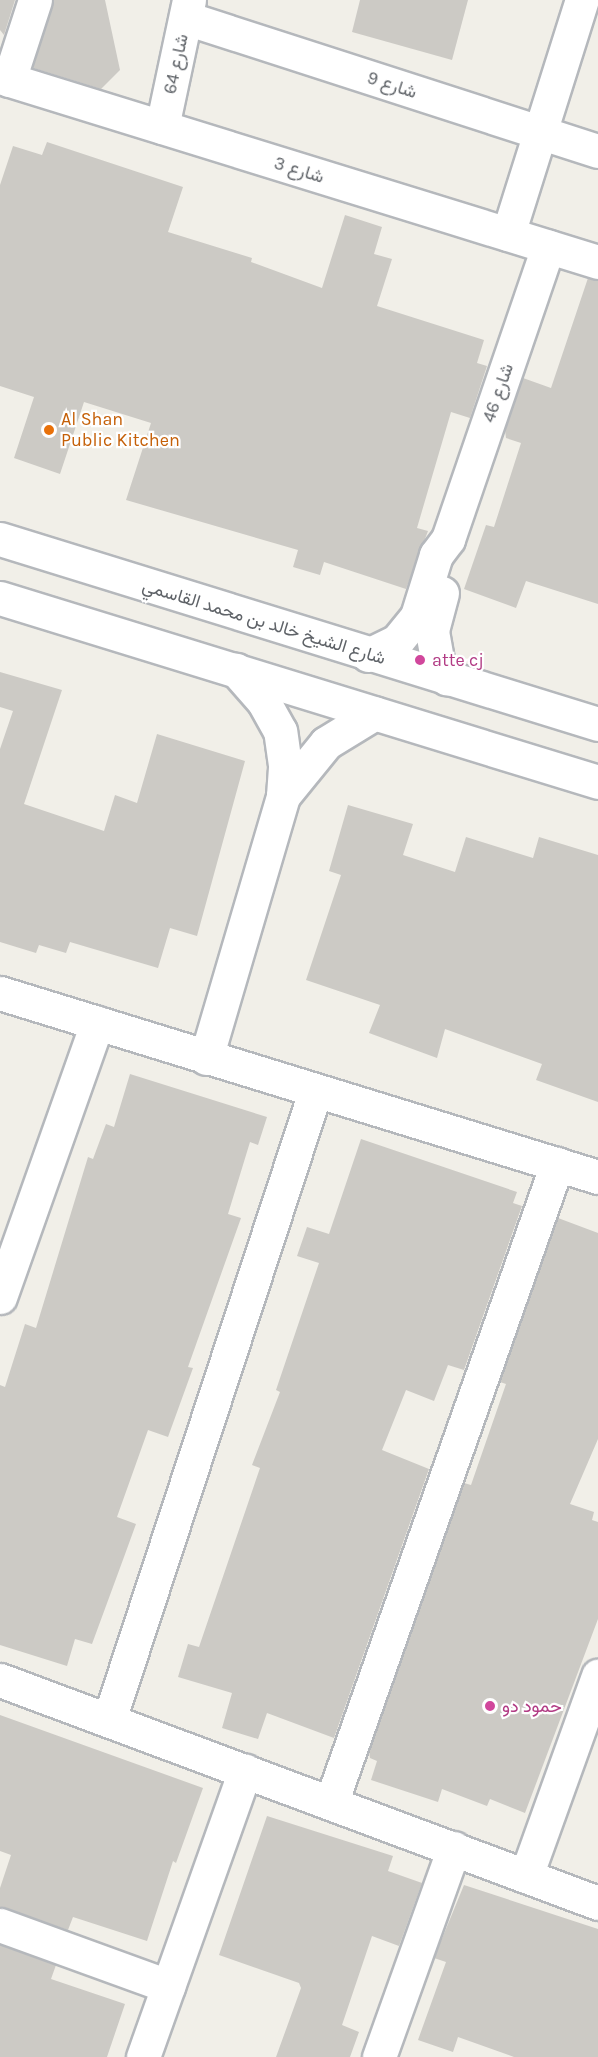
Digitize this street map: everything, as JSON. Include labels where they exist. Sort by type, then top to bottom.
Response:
[{"type":"street","points":[[4,79],[35,0]]},
{"type":"street","points":[[508,234],[582,0]]},
{"type":"street","name":"شارع 9","points":[[188,9],[598,151]]},
{"type":"street","name":"شارع 64","points":[[162,127],[188,9]]},
{"type":"street","name":"شارع 3","points":[[4,79],[598,262]]},
{"type":"street","name":"شارع 46","points":[[368,655],[383,650],[408,630],[417,616],[436,555],[448,539],[548,246]]},
{"type":"street","name":"شارع الشيخ خالد بن محمد القاسمي","points":[[0,539],[368,655],[598,724]]},
{"type":"street","name":"شارع 46","points":[[447,679],[438,664],[432,632],[453,559],[448,539]]},
{"type":"street","points":[[0,598],[598,782]]},
{"type":"street","points":[[206,1058],[284,796],[285,765],[280,731],[264,702],[236,670]]},
{"type":"street","points":[[284,796],[326,743],[375,713]]},
{"type":"street","points":[[0,993],[315,1092],[598,1177]]},
{"type":"street","points":[[0,1297],[97,1023]]},
{"type":"street","points":[[110,1720],[315,1092]]},
{"type":"street","points":[[331,1803],[557,1164]]},
{"type":"street","points":[[526,1876],[598,1676]]},
{"type":"street","points":[[0,1680],[598,1903]]},
{"type":"street","points":[[143,2057],[245,1771]]},
{"type":"street","points":[[379,2057],[454,1848]]},
{"type":"street","points":[[0,1925],[168,1986]]},
{"type":"building","points":[[0,0],[15,0],[4,35],[0,30]]},
{"type":"building","points":[[53,0],[105,0],[120,70],[101,89],[33,68]]},
{"type":"building","points":[[360,0],[468,0],[452,60],[352,32]]},
{"type":"building","points":[[47,142],[183,187],[168,232],[252,258],[251,262],[322,288],[345,215],[382,227],[374,254],[392,259],[377,306],[484,340],[477,363],[487,366],[470,418],[451,412],[417,528],[428,531],[406,589],[324,562],[320,575],[293,567],[298,550],[126,500],[151,423],[84,402],[60,474],[14,458],[34,397],[0,386],[0,185],[13,146],[42,155]]},
{"type":"building","points":[[588,278],[598,280],[598,604],[526,581],[516,608],[464,589],[486,525],[494,527],[521,443],[506,438],[505,430],[523,378],[551,388]]},
{"type":"building","points":[[0,672],[62,690],[24,804],[104,831],[115,795],[137,803],[157,734],[245,761],[197,936],[170,928],[158,968],[70,942],[66,953],[39,945],[36,953],[0,942],[0,749],[13,711],[0,707]]},
{"type":"building","points":[[348,805],[413,824],[403,855],[455,872],[466,837],[533,858],[539,837],[598,855],[598,1102],[536,1080],[542,1064],[445,1029],[437,1058],[369,1033],[380,1005],[306,980],[341,875],[329,871]]},
{"type":"building","points":[[130,1074],[267,1117],[258,1145],[250,1142],[228,1214],[241,1218],[188,1367],[193,1368],[168,1437],[148,1430],[117,1517],[136,1524],[92,1644],[75,1639],[67,1666],[0,1645],[0,1385],[5,1387],[25,1324],[36,1328],[88,1157],[93,1159],[106,1124],[114,1127]]},
{"type":"building","points":[[361,1139],[517,1192],[513,1203],[522,1206],[464,1370],[448,1365],[434,1401],[406,1390],[382,1450],[429,1469],[334,1738],[267,1713],[258,1739],[222,1728],[232,1693],[178,1677],[188,1644],[199,1647],[260,1468],[252,1465],[280,1392],[276,1390],[319,1263],[297,1256],[307,1227],[329,1234]]},
{"type":"building","points":[[558,1218],[598,1233],[598,1439],[570,1504],[594,1512],[592,1520],[598,1522],[598,1619],[525,1813],[490,1799],[487,1806],[442,1789],[438,1802],[371,1780],[377,1761],[370,1758],[369,1751],[464,1483],[471,1485],[506,1384],[500,1382]]},
{"type":"building","points":[[0,1715],[203,1788],[176,1863],[173,1861],[147,1941],[73,1917],[68,1930],[0,1907],[0,1888],[11,1855],[0,1851]]},
{"type":"building","points":[[267,1816],[393,1856],[388,1871],[422,1883],[399,1946],[372,1936],[342,2025],[359,2032],[350,2057],[276,2057],[301,1988],[299,1983],[219,1955]]},
{"type":"building","points":[[464,1885],[598,1929],[598,2057],[514,2057],[458,2037],[453,2052],[418,2040],[446,1962],[434,1958]]},
{"type":"building","points":[[0,1945],[56,1965],[51,1979],[125,2004],[107,2057],[0,2057]]},
{"type":"place","name":"Al Shan Public Kitchen","points":[[49,430]]},
{"type":"place","name":"atte cj","points":[[420,660]]},
{"type":"place","name":"حمود دو","points":[[490,1706]]}]
